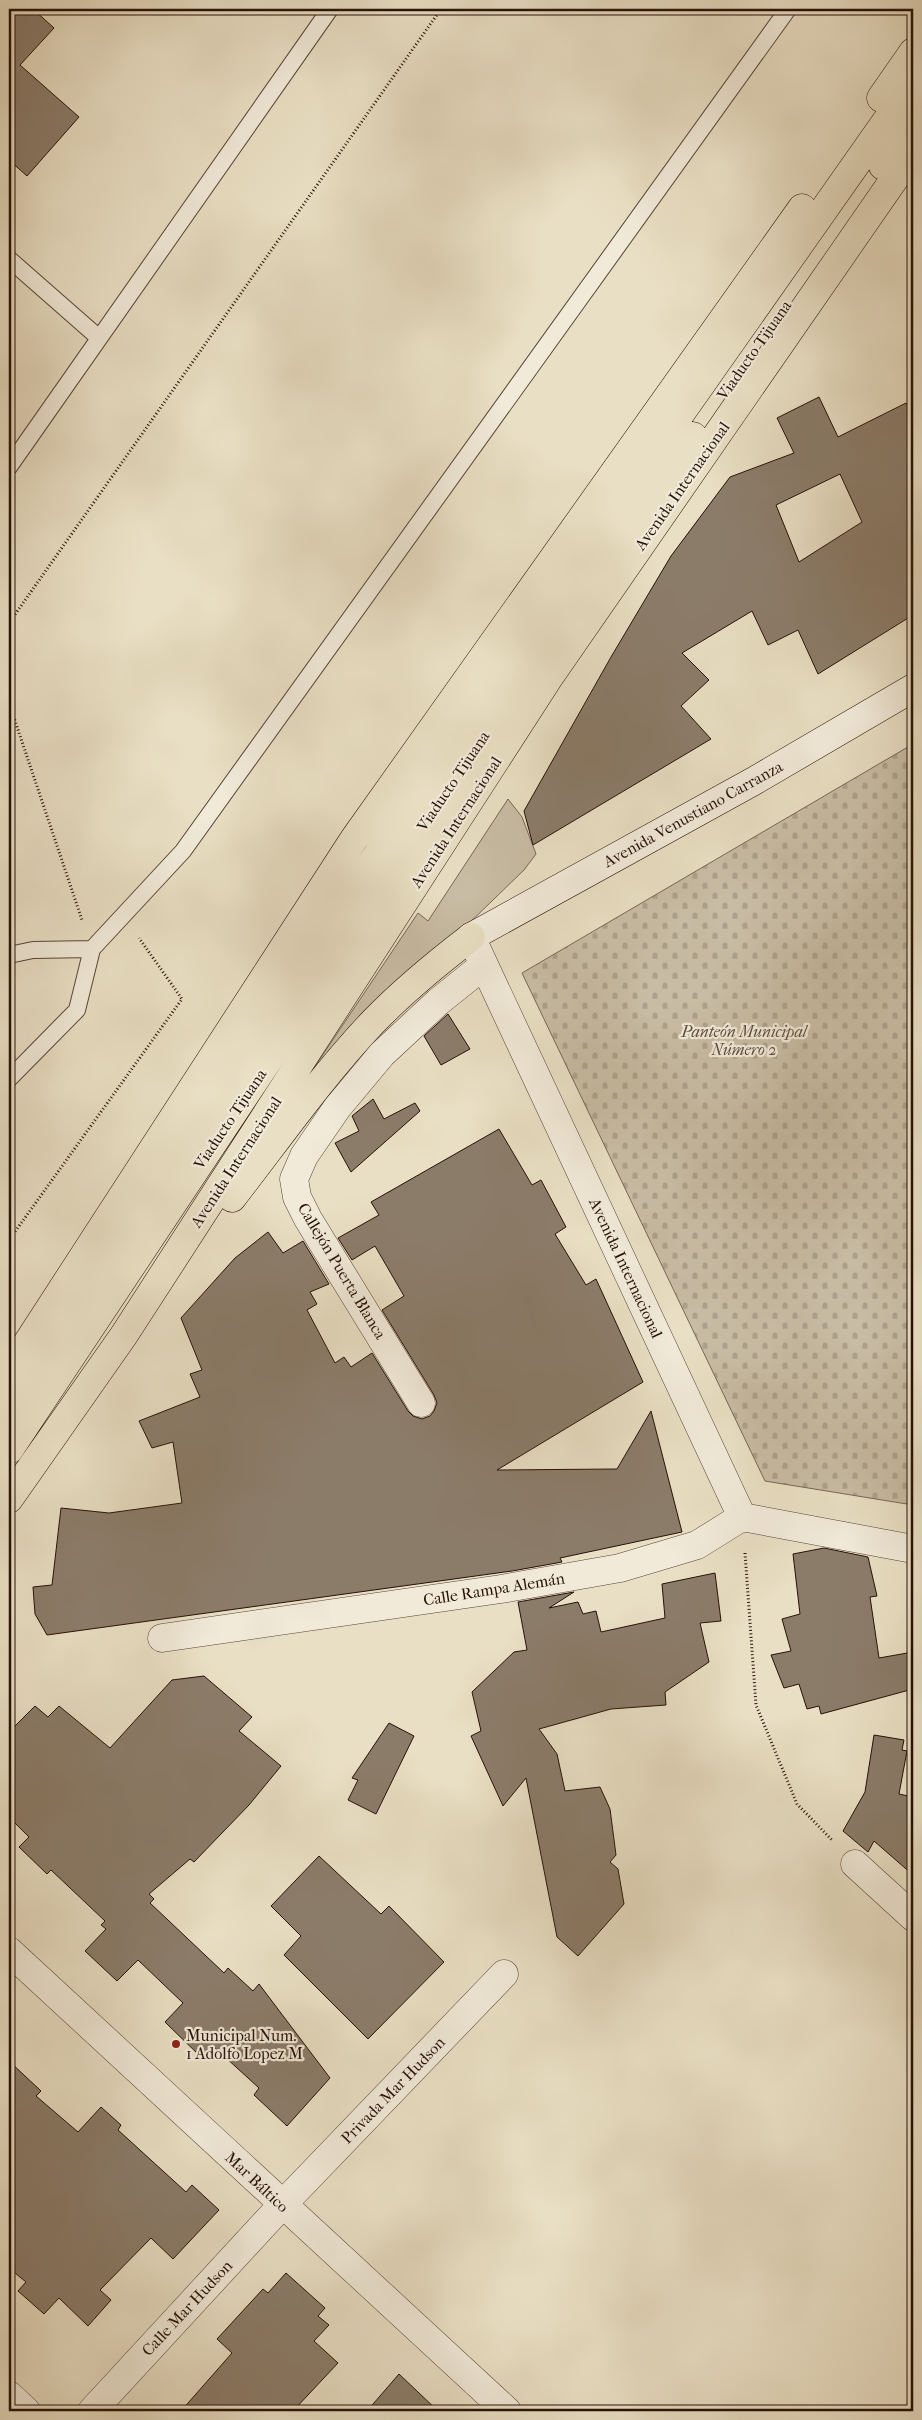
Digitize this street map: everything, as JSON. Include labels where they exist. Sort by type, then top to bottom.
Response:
[{"type":"highway","points":[[9,1371],[354,839],[913,52]]},
{"type":"highway","name":"Viaducto Tijuana","points":[[9,1409],[496,676],[913,83]]},
{"type":"highway","name":"Viaducto Tijuana","points":[[9,1450],[517,686],[913,122]]},
{"type":"highway","name":"Avenida Internacional","points":[[9,1499],[124,1335],[550,676],[913,152]]},
{"type":"highway","points":[[124,1335],[327,1074],[374,1021],[426,972],[471,936]]},
{"type":"street","name":"Avenida Venustiano Carranza","points":[[471,936],[754,781],[913,688]]},
{"type":"street","name":"Avenida Internacional","points":[[471,936],[742,1517]]},
{"type":"street","name":"Callejón Puerta Blanca","points":[[421,1403],[308,1219],[297,1197],[294,1179],[304,1156],[332,1116],[382,1054],[438,1002],[484,965]]},
{"type":"street","points":[[742,1517],[913,1549]]},
{"type":"street","name":"Calle Rampa Alemán","points":[[162,1638],[501,1589],[620,1568],[697,1545],[742,1517]]},
{"type":"street","points":[[856,1864],[913,1917]]},
{"type":"street","name":"Mar Báltico","points":[[9,1951],[507,2411]]},
{"type":"street","name":"Privada Mar Hudson","points":[[282,2205],[504,1974]]},
{"type":"street","name":"Calle Mar Hudson","points":[[92,2411],[282,2205]]},
{"type":"street","points":[[9,2394],[26,2411]]},
{"type":"lane","points":[[9,467],[330,9]]},
{"type":"lane","points":[[9,1079],[77,1010],[92,949],[183,851],[788,9]]},
{"type":"lane","points":[[9,259],[100,338]]},
{"type":"lane","points":[[9,955],[33,950],[92,949]]},
{"type":"path","points":[[9,623],[441,9]]},
{"type":"path","points":[[9,703],[92,949]]},
{"type":"path","points":[[9,1240],[182,999],[123,915]]},
{"type":"path","points":[[742,1517],[756,1705],[797,1804],[856,1864]]},
{"type":"green space","name":"Panteón Municipal Número 2","points":[[913,744],[913,1505],[765,1481],[522,973]]},
{"type":"green space","points":[[508,799],[522,817],[536,854],[524,870],[461,931],[285,1111],[418,913],[428,921]]},
{"type":"building","points":[[9,9],[33,9],[54,28],[20,65],[79,117],[27,176],[9,160]]},
{"type":"building","points":[[819,397],[838,437],[906,403],[913,417],[913,615],[818,674],[798,630],[768,645],[752,611],[682,653],[709,680],[681,706],[711,739],[533,845],[524,811],[611,657],[671,556],[730,477],[794,453],[777,418]],"holes":[[[840,474],[862,522],[799,562],[776,505]]]},
{"type":"building","points":[[448,1014],[470,1049],[441,1065],[424,1036]]},
{"type":"building","points":[[373,1099],[384,1119],[415,1103],[420,1111],[351,1172],[335,1143],[359,1131],[352,1116]]},
{"type":"building","points":[[499,1129],[532,1185],[541,1180],[566,1227],[555,1234],[586,1285],[596,1279],[643,1382],[497,1470],[617,1469],[651,1411],[682,1532],[560,1558],[562,1562],[512,1571],[47,1635],[35,1614],[33,1587],[52,1585],[61,1508],[109,1513],[182,1503],[173,1442],[152,1448],[139,1421],[200,1397],[190,1374],[202,1370],[181,1318],[235,1258],[268,1232],[283,1253],[303,1241],[329,1284],[310,1292],[317,1304],[307,1310],[335,1363],[344,1357],[351,1367],[372,1353],[408,1411],[413,1416],[422,1419],[430,1416],[437,1403],[434,1395],[382,1310],[404,1296],[375,1246],[352,1260],[338,1238],[379,1215],[371,1202]]},
{"type":"building","points":[[824,1548],[868,1557],[877,1596],[870,1597],[879,1658],[913,1652],[913,1689],[821,1714],[819,1706],[807,1709],[799,1684],[784,1688],[771,1655],[791,1651],[782,1619],[800,1614],[793,1554]]},
{"type":"building","points":[[715,1573],[721,1621],[700,1623],[709,1662],[665,1692],[666,1705],[611,1709],[539,1729],[557,1754],[565,1791],[600,1787],[610,1809],[616,1855],[610,1862],[618,1869],[624,1904],[578,1956],[557,1937],[526,1778],[503,1806],[471,1736],[481,1731],[472,1692],[514,1652],[527,1650],[518,1602],[574,1592],[549,1608],[578,1602],[583,1614],[596,1611],[601,1632],[665,1618],[662,1584]]},
{"type":"building","points":[[204,1676],[252,1717],[239,1731],[281,1766],[249,1805],[194,1862],[190,1859],[149,1894],[154,1899],[150,1903],[224,1973],[228,1968],[253,1991],[259,1984],[330,2078],[287,2126],[254,2095],[259,2088],[213,2046],[202,2058],[165,2022],[183,2003],[138,1960],[117,1981],[85,1951],[106,1929],[101,1925],[105,1921],[51,1870],[47,1874],[19,1847],[29,1837],[9,1817],[9,1732],[35,1706],[48,1717],[59,1706],[110,1748],[172,1680]]},
{"type":"building","points":[[389,1723],[414,1736],[376,1814],[348,1800],[358,1780],[352,1778]]},
{"type":"building","points":[[874,1735],[904,1740],[902,1750],[907,1751],[899,1794],[913,1797],[913,1875],[874,1841],[868,1852],[843,1831],[865,1792]]},
{"type":"building","points":[[319,1856],[381,1914],[389,1906],[444,1962],[368,2039],[284,1955],[301,1936],[271,1906]]},
{"type":"building","points":[[9,2061],[41,2091],[36,2096],[78,2132],[101,2107],[121,2125],[118,2130],[186,2192],[192,2185],[219,2210],[173,2259],[151,2238],[100,2290],[111,2300],[88,2326],[59,2298],[44,2314],[18,2291],[26,2282],[9,2268]]},
{"type":"building","points":[[286,2273],[325,2308],[318,2316],[329,2325],[314,2341],[338,2363],[293,2411],[181,2411],[232,2353],[217,2339],[263,2289],[268,2293]]},
{"type":"building","points":[[399,2374],[438,2411],[367,2411]]},
{"type":"place","name":"Municipal Num. 1 Adolfo Lopez M","points":[[176,2044]]}]
